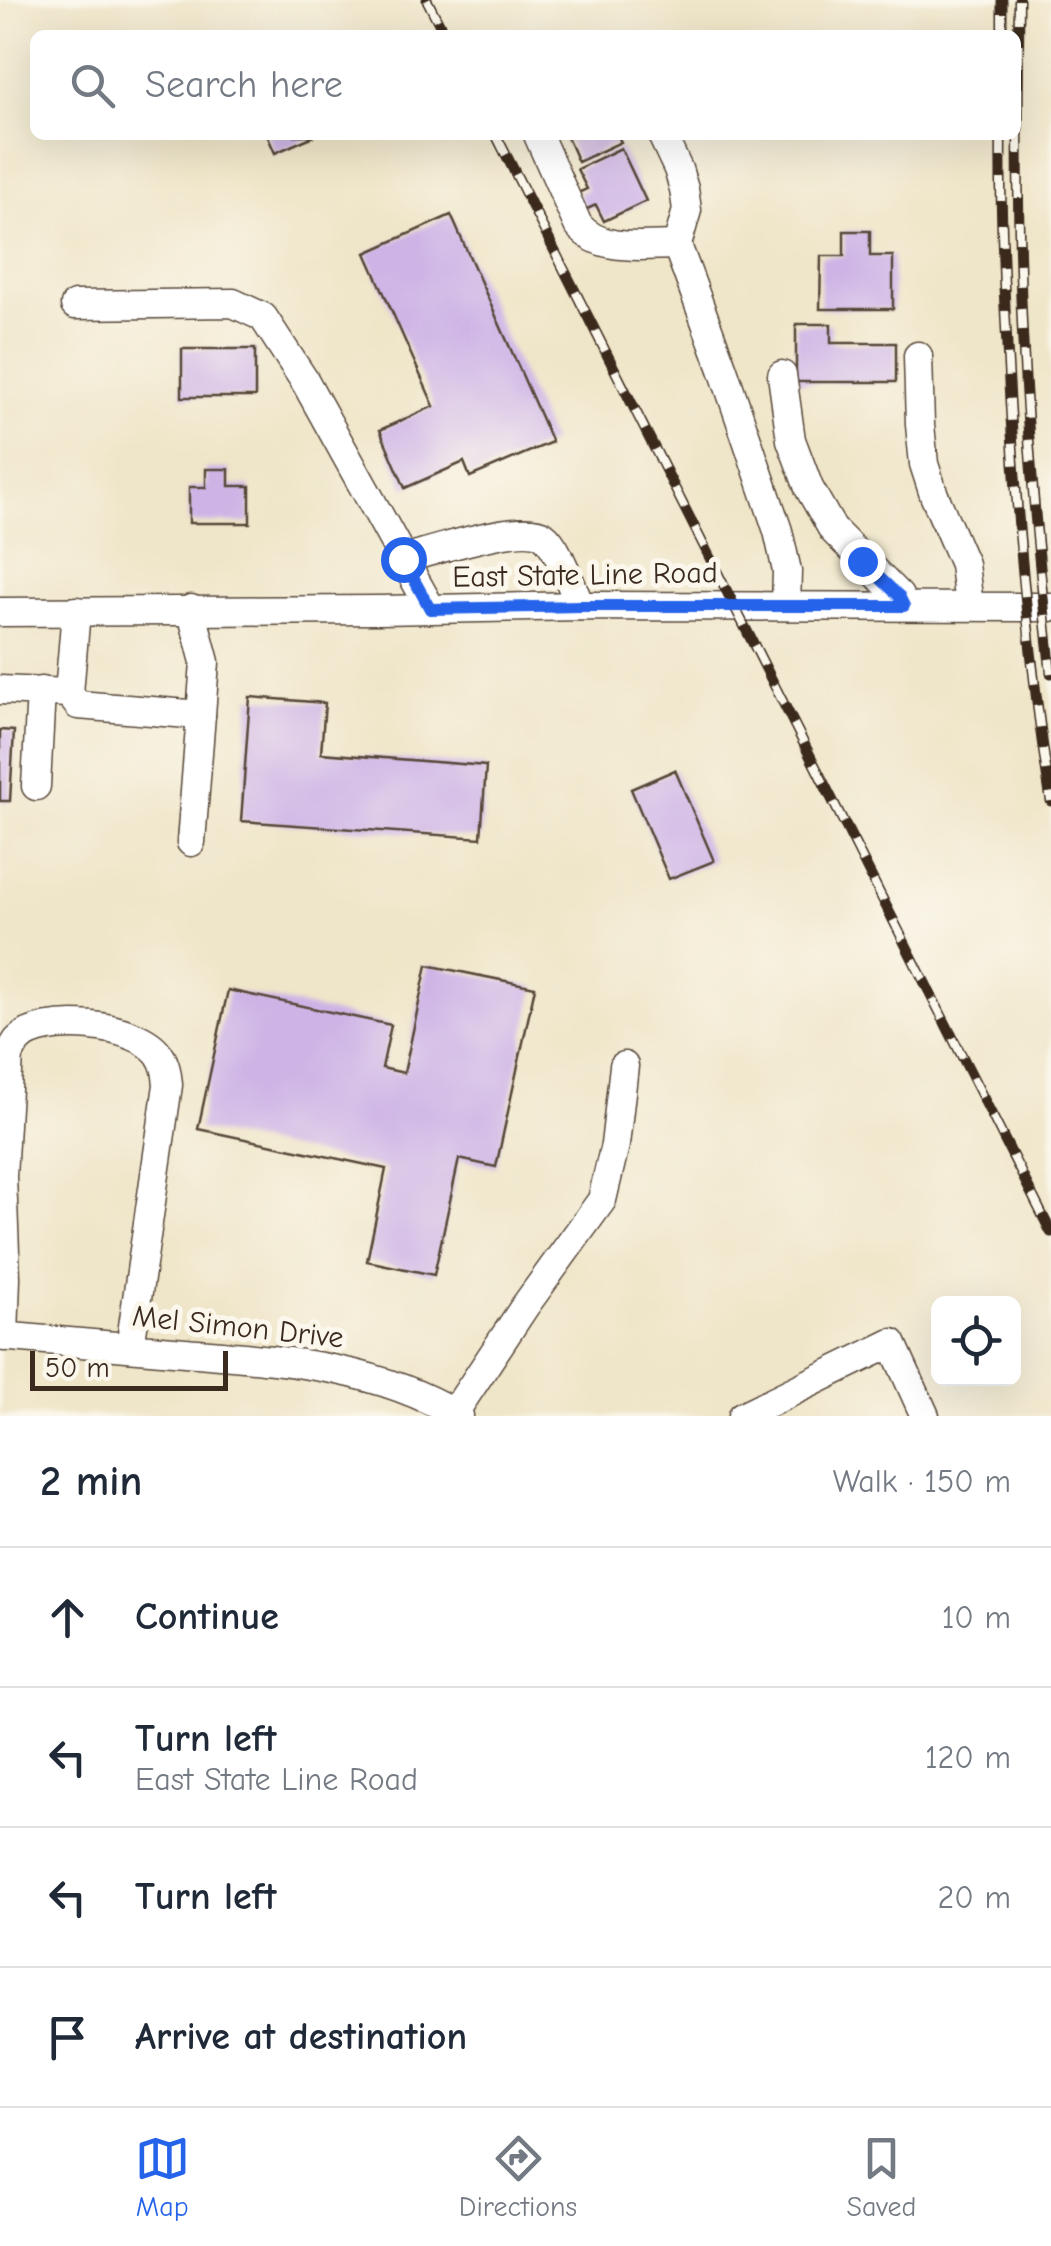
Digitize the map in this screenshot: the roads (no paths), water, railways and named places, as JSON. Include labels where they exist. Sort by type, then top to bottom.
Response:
[{"type":"street","points":[[540,140],[578,225],[587,236],[612,244],[677,245]]},
{"type":"street","points":[[664,140],[678,168],[687,210],[677,245],[778,530],[787,571],[786,606]]},
{"type":"street","points":[[75,305],[232,303],[262,317],[306,383],[430,609]]},
{"type":"street","points":[[918,356],[924,464],[964,564],[969,606]]},
{"type":"street","points":[[782,375],[790,440],[809,488],[833,530],[893,588],[904,606]]},
{"type":"street","points":[[403,559],[528,530],[544,535],[554,548],[580,606]]},
{"type":"street","name":"East State Line Road","points":[[0,612],[580,606],[1051,607]]},
{"type":"street","points":[[191,609],[205,662],[191,842]]},
{"type":"street","points":[[76,611],[70,693],[78,705],[201,714]]},
{"type":"street","points":[[0,690],[70,693]]},
{"type":"street","points":[[36,786],[41,692]]},
{"type":"street","points":[[2,1336],[6,1278],[2,1176],[9,1055],[16,1041],[33,1031],[60,1026],[100,1027],[123,1030],[145,1040],[159,1054],[168,1085],[130,1347]]},
{"type":"street","points":[[457,1414],[525,1306],[602,1200],[615,1145],[624,1066]]},
{"type":"street","name":"Mel Simon Drive","points":[[2,1336],[284,1360],[341,1369],[421,1396],[457,1414]]},
{"type":"street","points":[[742,1416],[892,1343],[925,1416]]},
{"type":"railway","points":[[427,0],[442,30]]},
{"type":"railway","points":[[1002,0],[1002,30]]},
{"type":"railway","points":[[1019,0],[1019,30]]},
{"type":"railway","points":[[499,140],[1051,1232]]},
{"type":"railway","points":[[1001,140],[1003,268],[1017,501],[1031,652],[1051,801]]},
{"type":"railway","points":[[1018,140],[1023,346],[1051,673]]}]
